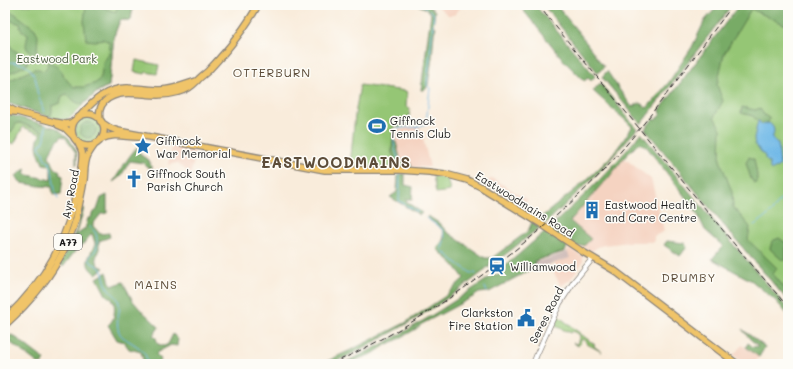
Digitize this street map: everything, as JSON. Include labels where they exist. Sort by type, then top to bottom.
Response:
[{"type":"main road","points":[[54,122],[65,128],[82,144],[87,146],[99,141],[104,131],[99,112],[100,107],[104,102],[114,95],[126,93],[159,95],[170,94],[189,88],[208,71],[229,47],[258,5]]},
{"type":"main road","points":[[75,138],[72,127],[78,118],[101,96],[113,90],[124,88],[167,90],[197,81]]},
{"type":"main road","points":[[5,106],[17,112]]},
{"type":"main road","points":[[5,111],[17,112],[54,122],[68,124],[86,114],[91,114],[101,121]]},
{"type":"main road","name":"Eastwoodmains Road","points":[[101,121],[112,129],[148,137],[325,170],[400,170],[432,172],[467,180],[481,187],[623,276],[737,364]]},
{"type":"main road","name":"Eastwoodmains Road","points":[[99,141],[114,135],[148,137]]},
{"type":"main road","name":"Ayr Road","points":[[5,319],[22,302],[40,279],[53,260],[62,241],[72,215],[80,172],[82,152],[75,138]]},
{"type":"main road","name":"Ayr Road","points":[[5,326],[38,291],[58,263],[76,219],[82,194],[87,157],[90,150],[99,141]]},
{"type":"street","name":"Seres Road","points":[[533,364],[560,303],[575,280],[593,258]]},
{"type":"shaded area","points":[[436,5],[463,5],[454,15],[448,15]]},
{"type":"shaded area","points":[[419,126],[430,167],[412,167],[411,164],[401,162],[395,141],[398,130]]},
{"type":"shaded area","points":[[172,144],[196,149],[191,174],[177,163],[168,165]]},
{"type":"shaded area","points":[[624,158],[651,179],[664,231],[654,236],[654,242],[630,242],[604,245],[589,251],[580,246],[585,245],[570,221],[607,180]]},
{"type":"shaded area","points":[[492,178],[528,200],[521,207],[485,184]]},
{"type":"shaded area","points":[[569,248],[583,256],[583,262],[570,280],[561,286],[551,268],[554,266],[553,263],[569,258],[567,251]]},
{"type":"shaded area","points":[[567,251],[570,258],[530,270],[529,267],[534,264],[533,261],[539,261]]},
{"type":"shaded area","points":[[742,345],[759,357],[753,364],[744,364],[733,355]]},
{"type":"green space","name":"Eastwood Park","points":[[5,5],[135,5],[131,20],[120,20],[114,36],[109,86],[92,97],[68,119],[63,120],[5,102]]},
{"type":"green space","points":[[86,5],[97,5],[115,12],[119,5],[135,5],[131,20],[120,20],[114,36],[109,86],[99,90],[83,105],[74,101],[67,94],[62,96],[60,103],[52,106],[50,117],[5,102],[5,83],[34,69],[43,71],[47,67],[48,62],[57,67],[74,87],[84,87],[96,83],[101,77],[103,62],[108,56],[110,49],[109,42],[103,39],[95,41],[86,40],[84,21]]},
{"type":"green space","points":[[418,5],[427,5],[435,11],[433,26],[436,27],[428,85],[423,90],[421,90],[431,13]]},
{"type":"green space","points":[[519,5],[535,5],[595,76],[591,81],[588,78],[584,81],[565,62]]},
{"type":"green space","points":[[543,5],[556,5],[580,34],[604,67],[598,73]]},
{"type":"green space","points":[[719,5],[732,5],[641,124],[602,77],[607,71],[632,107],[640,103],[647,108],[669,82],[692,47],[705,20]]},
{"type":"green space","points":[[739,5],[788,5],[788,301],[721,222],[682,173],[653,119],[656,120],[661,114],[660,110]]},
{"type":"green space","points":[[739,5],[788,5],[788,26],[751,9],[724,54],[717,85],[723,101],[714,117],[721,129],[720,160],[732,192],[733,207],[750,227],[748,240],[777,268],[773,274],[788,292],[788,301],[645,129],[653,119],[656,120],[661,114],[660,110]]},
{"type":"green space","points":[[5,13],[14,13],[35,29],[38,35],[37,51],[34,53],[28,50],[26,46],[28,34],[21,30],[21,24],[5,19]]},
{"type":"green space","points":[[5,35],[9,38],[11,47],[26,58],[28,62],[27,65],[5,75]]},
{"type":"green space","points":[[136,60],[159,65],[157,74],[134,72]]},
{"type":"green space","points":[[600,83],[637,129],[601,170],[545,224],[539,219],[593,174],[616,150],[632,127],[593,91]]},
{"type":"green space","name":"Giffnock Tennis Club","points":[[360,85],[406,91],[406,107],[410,108],[408,125],[393,127],[392,153],[399,167],[350,166],[355,115]]},
{"type":"green space","points":[[742,107],[755,110],[760,108],[764,115],[769,118],[767,124],[762,125],[753,116],[741,113]]},
{"type":"green space","points":[[11,115],[57,128],[69,138],[77,152],[76,165],[76,153],[65,137],[62,136],[53,146],[49,156],[55,168],[60,171],[59,174],[63,176],[61,194],[53,195],[52,187],[21,183],[16,176],[26,168],[24,174],[51,180],[51,168],[48,165],[43,164],[37,148],[38,140],[42,131],[17,123],[11,132],[6,131],[5,133],[5,118]]},
{"type":"green space","points":[[88,117],[97,121],[101,130],[97,139],[88,143],[79,139],[75,130],[79,121]]},
{"type":"green space","points":[[88,122],[95,127],[96,130],[91,137],[88,138],[81,133],[80,130],[85,123]]},
{"type":"green space","points":[[17,123],[42,131],[40,134],[23,127],[14,144],[5,139],[6,131]]},
{"type":"green space","points":[[641,133],[788,309],[788,315],[776,301],[752,281],[712,259],[723,246],[705,230],[696,211],[646,146],[639,143],[624,158],[607,180],[570,221],[591,239],[585,245],[576,247],[568,243],[566,250],[563,252],[534,261],[535,264],[529,267],[530,270],[489,292],[479,293],[422,324],[395,341],[387,344],[374,353],[346,364],[341,364],[401,334],[495,274],[497,276],[506,269],[504,267],[558,220],[593,186]]},
{"type":"green space","points":[[393,141],[396,142],[401,162],[411,164],[412,167],[399,167],[392,153]]},
{"type":"green space","points":[[141,145],[139,152],[142,156],[149,160],[152,169],[143,163],[130,161],[121,176],[113,182],[133,151]]},
{"type":"green space","points":[[749,157],[754,159],[757,183],[754,183],[751,179],[746,163]]},
{"type":"green space","points":[[398,174],[405,174],[405,185],[413,187],[412,199],[406,199],[407,202],[422,213],[420,215],[390,197],[397,192]]},
{"type":"green space","points":[[433,176],[447,178],[450,191],[436,193]]},
{"type":"green space","points":[[107,195],[107,213],[101,214],[93,224],[100,234],[109,233],[110,237],[99,241],[99,252],[96,257],[98,265],[104,268],[96,274],[89,267],[88,261],[95,245],[92,234],[76,250],[63,267],[60,263],[76,231],[82,208],[84,208],[76,237],[83,229],[85,229],[88,218],[91,218],[92,214],[97,210],[101,198]]},
{"type":"green space","points":[[428,216],[439,223],[447,232],[485,258],[492,258],[528,231],[532,222],[540,227],[496,262],[495,261],[489,265],[489,268],[488,267],[455,293],[425,313],[393,332],[337,361],[321,364],[405,323],[444,297],[464,278],[454,265],[437,249],[444,237],[444,234],[441,228],[427,218]]},
{"type":"green space","points":[[779,238],[786,243],[786,260],[782,260],[770,249],[772,241]]},
{"type":"green space","points":[[667,241],[684,243],[687,247],[680,256],[664,245]]},
{"type":"green space","points":[[107,272],[112,286],[123,282],[133,301],[159,327],[153,336],[156,338],[158,344],[164,346],[168,344],[173,334],[178,339],[177,346],[171,345],[156,354],[161,359],[159,364],[144,364],[141,352],[129,349],[124,342],[117,340],[108,325],[112,321],[114,315],[114,302],[106,295],[97,278]]},
{"type":"green space","points":[[558,316],[602,352],[587,344],[587,342],[582,339],[578,346],[574,344],[573,343],[577,344],[580,335],[573,331],[571,333],[555,326]]},
{"type":"green space","points":[[742,329],[765,347],[759,357],[746,347],[748,343],[753,347],[758,346]]},
{"type":"green space","points":[[11,335],[45,360],[42,364],[39,364],[11,343],[8,340],[8,337]]},
{"type":"water","points":[[758,121],[762,125],[769,123],[772,126],[774,134],[772,138],[778,143],[780,165],[773,170],[770,169],[765,156],[755,145],[754,138]]},
{"type":"waterway","points":[[400,168],[394,142],[397,129],[416,127],[426,124],[430,88],[427,85],[434,14],[423,5]]},
{"type":"waterway","points":[[783,5],[788,13]]},
{"type":"waterway","points":[[5,62],[25,65],[32,71],[44,112]]},
{"type":"waterway","points":[[46,125],[45,138],[39,147],[51,166],[58,199]]},
{"type":"waterway","points":[[780,165],[783,168],[788,187]]},
{"type":"waterway","points":[[400,173],[399,201],[418,212]]},
{"type":"waterway","points":[[754,225],[769,214],[780,200],[785,198],[788,200]]},
{"type":"waterway","points":[[426,218],[442,229],[445,238],[442,251],[471,273],[476,274]]},
{"type":"waterway","points":[[90,227],[96,234],[97,244],[95,251],[89,259],[100,268],[108,288],[118,300],[118,330],[123,337],[142,350],[146,356],[148,364]]},
{"type":"waterway","points":[[485,287],[487,292]]},
{"type":"railway","points":[[538,5],[735,245],[788,307]]},
{"type":"railway","points":[[331,364],[380,340],[449,298],[515,250],[567,206],[604,171],[631,140],[733,5]]},
{"type":"place","name":"Giffnock Tennis Club","points":[[377,126]]},
{"type":"place","name":"Giffnock War Memorial","points":[[143,146]]},
{"type":"place","name":"Giffnock South Parish Church","points":[[134,179]]},
{"type":"place","name":"Eastwood Health and Care Centre","points":[[592,210]]},
{"type":"place","name":"Williamwood","points":[[497,266]]},
{"type":"place","name":"Clarkston Fire Station","points":[[526,318]]},
{"type":"district","name":"OTTERBURN","points":[[272,72]]},
{"type":"district","name":"EASTWOODMAINS","points":[[336,162]]},
{"type":"district","name":"DRUMBY","points":[[689,277]]},
{"type":"district","name":"MAINS","points":[[156,284]]}]
